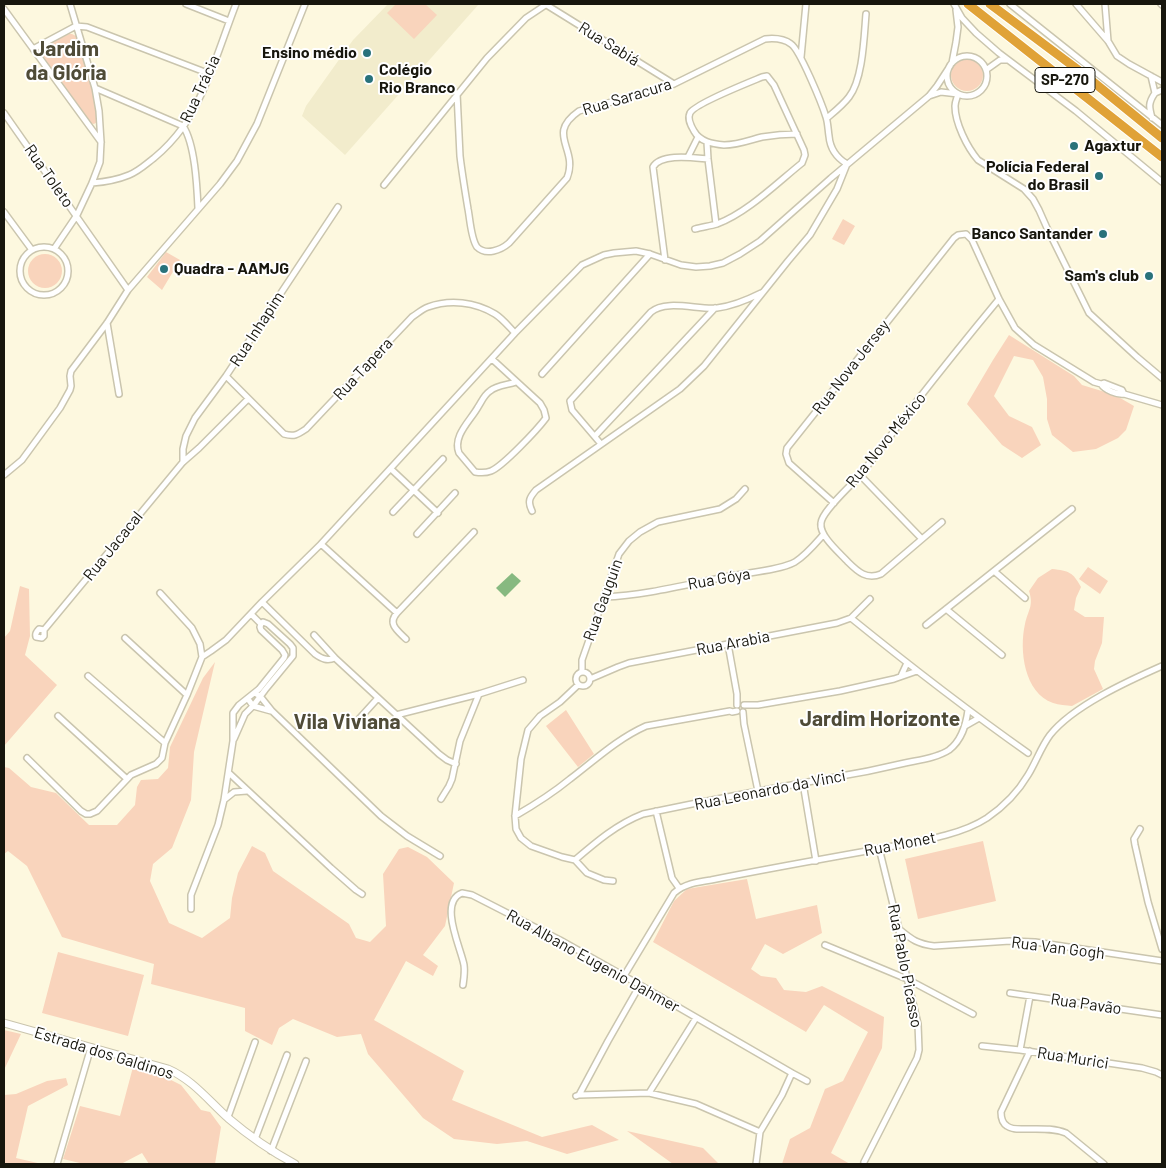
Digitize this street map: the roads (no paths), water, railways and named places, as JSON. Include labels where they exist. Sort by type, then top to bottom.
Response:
[{"type":"highway","name":"SP-270","points":[[968,4],[1162,157]]},
{"type":"highway","name":"SP-270","points":[[990,4],[1081,72],[1162,138]]},
{"type":"street","points":[[54,249],[77,215],[92,183],[100,162],[102,142],[100,111],[95,88],[70,4]]},
{"type":"street","points":[[186,4],[229,21]]},
{"type":"street","name":"Rua Trácia","points":[[92,183],[117,179],[136,172],[161,152],[183,126],[194,109],[210,74],[236,4]]},
{"type":"street","points":[[4,475],[22,460],[60,408],[70,390],[71,371],[107,323],[128,290],[220,184],[237,161],[261,116],[304,4]]},
{"type":"street","points":[[384,185],[487,58],[526,18],[546,4]]},
{"type":"street","name":"Rua Sabiá","points":[[546,4],[674,84]]},
{"type":"street","points":[[801,58],[806,4]]},
{"type":"street","points":[[1010,4],[1162,125]]},
{"type":"street","points":[[1076,4],[1108,41],[1117,56],[1162,82]]},
{"type":"street","points":[[1104,4],[1108,41]]},
{"type":"street","points":[[954,5],[962,18],[976,33],[1008,60],[1076,111],[1162,182]]},
{"type":"street","points":[[954,5],[958,27],[947,78],[953,90],[958,94]]},
{"type":"street","points":[[4,9],[102,142]]},
{"type":"street","points":[[827,118],[848,98],[855,87],[866,14]]},
{"type":"street","points":[[33,49],[76,26],[95,30],[210,74]]},
{"type":"street","name":"Rua Saracura","points":[[457,94],[460,157],[471,227],[474,241],[478,248],[483,251],[491,252],[498,250],[508,243],[567,178],[571,165],[563,130],[571,117],[579,111],[674,84],[765,39],[775,38],[793,44],[827,118],[829,139],[835,154],[847,164]]},
{"type":"street","points":[[202,656],[226,640],[321,544],[515,332],[582,265],[614,253],[636,251],[681,265],[696,267],[724,263],[760,241],[928,96],[951,65],[960,58],[970,57],[980,61],[986,70],[986,83],[977,94],[964,96],[941,92],[928,96]]},
{"type":"street","points":[[986,70],[1000,60],[1008,60]]},
{"type":"street","points":[[695,229],[716,224],[745,209],[802,163],[805,155],[804,150],[797,134],[774,84],[767,76],[762,76],[704,102],[692,110],[689,121],[698,137],[708,142],[739,143],[762,137],[797,134]]},
{"type":"street","points":[[1151,76],[1155,93]]},
{"type":"street","points":[[95,88],[183,126],[187,133],[196,178],[198,208]]},
{"type":"street","points":[[1137,106],[1150,100],[1155,93],[1162,90]]},
{"type":"street","points":[[958,94],[955,104],[958,122],[973,154],[978,160],[1024,189],[1033,199],[1089,313],[1136,358],[1162,378]]},
{"type":"street","points":[[1150,100],[1152,118]]},
{"type":"street","name":"Rua Toleto","points":[[4,113],[128,290]]},
{"type":"street","points":[[688,157],[698,137]]},
{"type":"street","points":[[708,142],[708,159],[716,224]]},
{"type":"street","points":[[664,260],[653,167],[656,162],[661,160],[688,157],[708,159]]},
{"type":"street","points":[[532,511],[529,501],[536,490],[680,389],[704,366],[810,235],[838,189],[847,164]]},
{"type":"street","name":"Rua Inhapim","points":[[183,462],[186,436],[195,418],[226,376],[338,207]]},
{"type":"street","points":[[4,212],[32,250]]},
{"type":"street","name":"Rua Nova Jersey","points":[[834,503],[789,463],[786,454],[787,448],[958,235],[966,234],[972,240],[999,299]]},
{"type":"street","points":[[47,247],[54,249],[66,260],[68,275],[65,283],[54,293],[38,294],[25,285],[22,278],[22,262],[32,250],[47,247]]},
{"type":"street","points":[[542,374],[650,254]]},
{"type":"street","points":[[601,444],[572,410],[570,401],[655,309],[664,306],[715,308],[741,302],[764,292]]},
{"type":"street","points":[[999,299],[1014,328],[1034,345],[1094,382],[1113,386],[1122,390],[1124,394],[1162,405]]},
{"type":"street","name":"Rua Novo México","points":[[823,535],[821,522],[834,503],[860,475],[999,299]]},
{"type":"street","name":"Rua Tapera","points":[[226,376],[284,434],[290,436],[298,435],[306,429],[412,317],[427,307],[459,302],[479,306],[497,315],[515,332]]},
{"type":"street","points":[[595,436],[715,308]]},
{"type":"street","points":[[107,323],[119,394]]},
{"type":"street","points":[[492,359],[540,403],[546,418],[502,464],[489,472],[475,472],[459,453],[457,445],[465,426],[489,391],[496,387],[516,382]]},
{"type":"street","name":"Rua Jacacal","points":[[44,630],[183,462],[248,398]]},
{"type":"street","points":[[393,512],[443,459]]},
{"type":"street","points":[[391,469],[438,513]]},
{"type":"street","points":[[860,475],[922,539]]},
{"type":"street","name":"Rua Gauguin","points":[[582,672],[582,660],[613,568],[619,554],[629,541],[658,522],[720,509],[736,499],[745,488]]},
{"type":"street","points":[[417,534],[455,493]]},
{"type":"street","points":[[926,625],[1072,509]]},
{"type":"street","points":[[823,535],[860,574],[874,577],[881,574],[942,522]]},
{"type":"street","points":[[406,639],[394,627],[392,621],[394,617],[474,532]]},
{"type":"street","name":"Rua Góya","points":[[604,597],[644,593],[760,572],[783,566],[803,556],[823,535]]},
{"type":"street","points":[[321,544],[397,613]]},
{"type":"street","points":[[994,571],[1025,598]]},
{"type":"street","points":[[27,758],[81,811],[90,814],[100,808],[126,779],[162,758],[165,744],[202,656],[200,644],[192,628],[160,593]]},
{"type":"street","name":"Rua Arabia","points":[[578,685],[586,686],[590,679],[629,664],[819,627],[851,618],[870,599]]},
{"type":"street","points":[[262,602],[315,654],[325,659],[335,658]]},
{"type":"street","points":[[946,609],[1002,655]]},
{"type":"street","points":[[191,909],[191,895],[218,825],[224,800],[233,742],[233,713],[239,705],[255,693],[285,655],[261,630],[261,624],[251,614]]},
{"type":"street","points":[[851,618],[968,710],[1028,753]]},
{"type":"street","points":[[233,742],[240,723],[246,714],[293,656],[294,651],[290,644],[265,622],[261,624]]},
{"type":"street","points":[[265,634],[271,627]]},
{"type":"street","points":[[314,635],[335,658],[396,715],[439,754],[456,764]]},
{"type":"street","points":[[125,638],[187,695]]},
{"type":"street","points":[[728,644],[741,720],[744,724],[758,791]]},
{"type":"street","points":[[901,676],[907,663]]},
{"type":"street","name":"Rua Monet","points":[[679,888],[710,880],[936,838],[967,828],[987,818],[1001,807],[1022,784],[1048,737],[1057,727],[1096,699],[1122,684],[1162,666]]},
{"type":"street","points":[[614,881],[604,880],[587,874],[575,860],[527,844],[518,834],[515,816],[568,781],[616,743],[646,726],[840,691],[894,679],[917,671]]},
{"type":"street","points":[[582,672],[587,674],[590,679]]},
{"type":"street","name":"Rua Arabia","points":[[578,685],[576,677],[582,672]]},
{"type":"street","points":[[88,676],[165,744]]},
{"type":"street","points":[[396,715],[479,694],[523,680]]},
{"type":"street","name":"Rua Arabia","points":[[515,816],[520,759],[528,730],[540,716],[560,702],[578,685]]},
{"type":"street","points":[[255,693],[380,816],[406,836],[440,856]]},
{"type":"street","points":[[441,799],[450,786],[454,775],[460,741],[479,694]]},
{"type":"street","points":[[358,720],[378,698]]},
{"type":"street","points":[[248,699],[253,706],[272,711]]},
{"type":"street","name":"Rua Leonardo da Vinci","points":[[575,860],[605,835],[643,814],[758,791],[869,772],[929,758],[948,750],[955,744],[962,735],[968,710]]},
{"type":"street","points":[[233,713],[240,723]]},
{"type":"street","points":[[58,716],[126,779]]},
{"type":"street","name":"Rua Leonardo da Vinci","points":[[965,726],[979,718]]},
{"type":"street","points":[[229,773],[331,868],[362,894]]},
{"type":"street","points":[[803,783],[816,861]]},
{"type":"street","points":[[224,800],[234,792],[247,791]]},
{"type":"street","points":[[624,976],[674,893],[679,888],[672,878],[656,811]]},
{"type":"street","points":[[1140,829],[1134,839],[1134,845],[1162,948]]},
{"type":"street","name":"Rua Pablo Picasso","points":[[864,1162],[917,1058],[919,1050],[918,1024],[880,848]]},
{"type":"street","name":"Rua Albano Eugenio Dahmer","points":[[463,985],[464,965],[451,915],[452,901],[462,893],[472,895],[624,976],[807,1081]]},
{"type":"street","name":"Rua Van Gogh","points":[[899,929],[922,944],[934,946],[1010,941],[1035,942],[1162,961]]},
{"type":"street","points":[[825,945],[907,979],[973,1014]]},
{"type":"street","points":[[640,985],[577,1096],[649,1093],[696,1104],[760,1132]]},
{"type":"street","name":"Rua Pavão","points":[[1010,993],[1162,1015]]},
{"type":"street","points":[[1020,1050],[1030,996]]},
{"type":"street","points":[[649,1093],[696,1018]]},
{"type":"street","name":"Estrada dos Galdinos","points":[[4,1023],[177,1073],[188,1080],[255,1139],[295,1164]]},
{"type":"street","points":[[228,1117],[256,1042]]},
{"type":"street","name":"Rua Murici","points":[[982,1046],[1030,1051],[1142,1068],[1162,1075]]},
{"type":"street","points":[[57,1164],[91,1047]]},
{"type":"street","points":[[1030,1051],[1001,1112],[1004,1124],[1008,1127],[1020,1129],[1047,1129],[1066,1133],[1104,1164]]},
{"type":"street","points":[[255,1139],[287,1055]]},
{"type":"street","points":[[271,1150],[306,1061]]},
{"type":"street","points":[[756,1164],[760,1132],[792,1074]]},
{"type":"place","name":"Ensino médio","points":[[367,53]]},
{"type":"place","name":"Colégio Rio Branco","points":[[369,79]]},
{"type":"place","name":"Agaxtur","points":[[1074,146]]},
{"type":"place","name":"Polícia Federal do Brasil","points":[[1099,176]]},
{"type":"place","name":"Banco Santander","points":[[1103,234]]},
{"type":"place","name":"Quadra - AAMJG","points":[[164,269]]},
{"type":"place","name":"Sam's club","points":[[1149,276]]},
{"type":"district","name":"Jardim da Glória","points":[[66,61]]},
{"type":"district","name":"Jardim Horizonte","points":[[880,719]]},
{"type":"district","name":"Vila Viviana","points":[[347,722]]}]
